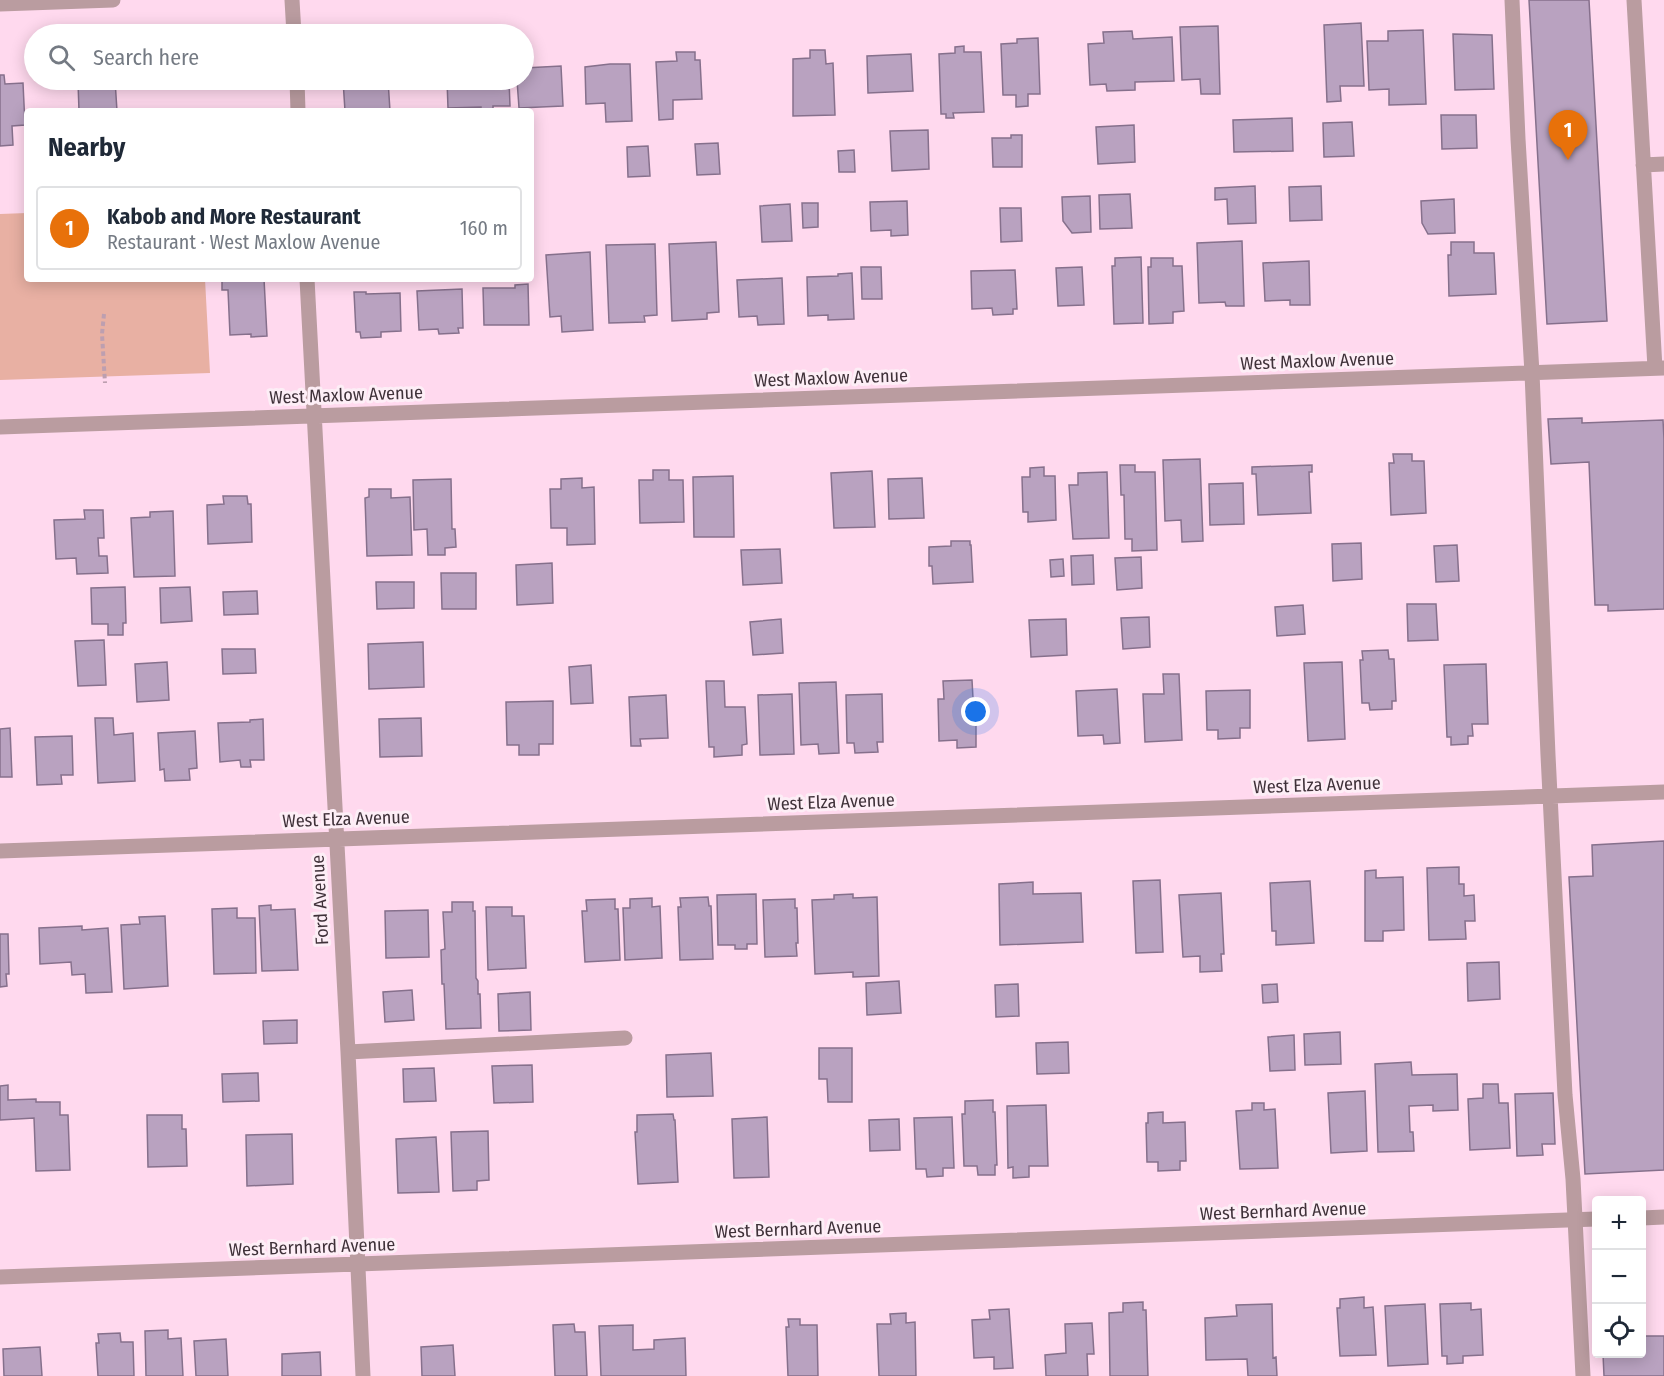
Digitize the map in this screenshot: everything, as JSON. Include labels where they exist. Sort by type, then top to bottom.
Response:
[{"type":"street","points":[[0,4],[113,0]]},
{"type":"street","points":[[292,0],[293,24]]},
{"type":"street","points":[[1512,0],[1532,373],[1565,1095],[1576,1220],[1583,1376]]},
{"type":"street","points":[[1634,0],[1643,165],[1660,368]]},
{"type":"street","points":[[297,90],[298,108]]},
{"type":"street","points":[[1643,165],[1664,164]]},
{"type":"street","name":"Ford Avenue","points":[[307,282],[363,1376]]},
{"type":"street","name":"West Maxlow Avenue","points":[[0,427],[1660,368]]},
{"type":"street","name":"West Elza Avenue","points":[[0,851],[1664,792]]},
{"type":"street","points":[[348,1052],[626,1038]]},
{"type":"street","points":[[1646,1218],[1664,1217]]},
{"type":"street","name":"West Bernhard Avenue","points":[[0,1277],[1592,1220]]},
{"type":"path","points":[[104,314],[102,334],[105,383]]},
{"type":"shaded area","points":[[24,213],[24,282],[205,282],[210,373],[0,380],[0,214]]},
{"type":"building","points":[[1529,0],[1589,0],[1607,321],[1547,324]]},
{"type":"building","points":[[1361,23],[1364,86],[1340,86],[1341,101],[1327,102],[1324,25]]},
{"type":"building","points":[[1218,26],[1220,94],[1201,94],[1200,79],[1182,80],[1180,27]]},
{"type":"building","points":[[1423,30],[1426,104],[1389,105],[1389,89],[1369,90],[1367,41],[1388,41],[1388,31]]},
{"type":"building","points":[[1132,31],[1133,39],[1172,37],[1174,81],[1135,82],[1135,90],[1107,91],[1106,84],[1090,85],[1088,44],[1104,43],[1103,32]]},
{"type":"building","points":[[1453,34],[1492,35],[1494,89],[1455,90]]},
{"type":"building","points":[[1038,38],[1040,94],[1028,94],[1028,106],[1016,107],[1016,95],[1003,95],[1001,44],[1017,43],[1017,39]]},
{"type":"building","points":[[964,46],[964,52],[981,52],[984,112],[953,113],[954,118],[946,118],[946,114],[941,114],[939,54],[955,53],[955,47]]},
{"type":"building","points":[[810,50],[825,50],[826,64],[833,63],[835,115],[793,116],[793,59],[810,58]]},
{"type":"building","points":[[676,52],[695,52],[695,60],[700,60],[702,99],[673,100],[673,119],[659,120],[656,62],[677,61]]},
{"type":"building","points":[[911,54],[913,91],[868,93],[867,56]]},
{"type":"building","points":[[630,64],[632,121],[606,122],[605,103],[586,104],[585,67]]},
{"type":"building","points":[[561,66],[563,106],[519,108],[518,90],[534,90],[534,67]]},
{"type":"building","points":[[0,75],[4,75],[5,84],[23,83],[24,125],[12,126],[13,145],[0,146]]},
{"type":"building","points":[[78,90],[116,90],[117,108],[79,108]]},
{"type":"building","points":[[344,90],[389,90],[390,108],[345,108]]},
{"type":"building","points":[[447,90],[509,90],[510,106],[448,108]]},
{"type":"building","points":[[1441,115],[1476,115],[1477,148],[1442,149]]},
{"type":"building","points":[[1292,118],[1293,151],[1234,152],[1233,120]]},
{"type":"building","points":[[1352,122],[1354,156],[1324,157],[1323,123]]},
{"type":"building","points":[[1134,125],[1135,162],[1098,164],[1096,127]]},
{"type":"building","points":[[928,130],[929,169],[892,171],[890,131]]},
{"type":"building","points":[[1011,135],[1022,135],[1022,167],[993,167],[992,138],[1011,138]]},
{"type":"building","points":[[718,143],[720,174],[697,175],[695,144]]},
{"type":"building","points":[[648,146],[650,176],[628,177],[627,147]]},
{"type":"building","points":[[854,150],[855,172],[839,172],[838,151]]},
{"type":"building","points":[[1255,186],[1256,223],[1228,224],[1227,199],[1215,200],[1215,188]]},
{"type":"building","points":[[1321,186],[1322,220],[1290,221],[1289,187]]},
{"type":"building","points":[[1130,194],[1132,228],[1100,229],[1099,195]]},
{"type":"building","points":[[1090,196],[1091,232],[1072,233],[1063,221],[1062,197]]},
{"type":"building","points":[[1454,199],[1455,233],[1428,234],[1422,223],[1421,201]]},
{"type":"building","points":[[907,201],[908,235],[891,236],[891,230],[871,231],[870,202]]},
{"type":"building","points":[[802,203],[818,203],[818,227],[803,228]]},
{"type":"building","points":[[790,204],[792,241],[762,242],[760,206]]},
{"type":"building","points":[[1000,208],[1021,208],[1022,241],[1001,242]]},
{"type":"building","points":[[1242,241],[1244,306],[1226,306],[1225,302],[1199,303],[1197,243]]},
{"type":"building","points":[[716,242],[719,312],[707,313],[707,319],[672,321],[669,244]]},
{"type":"building","points":[[1451,242],[1474,242],[1474,253],[1494,253],[1496,294],[1449,296],[1448,255],[1451,255]]},
{"type":"building","points":[[655,244],[657,315],[644,316],[645,322],[609,323],[606,245]]},
{"type":"building","points":[[590,252],[593,330],[562,332],[561,316],[550,317],[546,255]]},
{"type":"building","points":[[1141,257],[1143,323],[1114,324],[1112,266],[1115,266],[1115,258]]},
{"type":"building","points":[[1151,258],[1173,258],[1173,266],[1182,266],[1184,311],[1173,312],[1173,323],[1149,324],[1148,267],[1151,267]]},
{"type":"building","points":[[1309,261],[1310,305],[1290,305],[1290,300],[1265,301],[1263,263]]},
{"type":"building","points":[[861,267],[881,267],[882,299],[862,299]]},
{"type":"building","points":[[1082,267],[1084,305],[1058,306],[1056,268]]},
{"type":"building","points":[[1015,270],[1017,309],[1013,309],[1013,314],[993,315],[992,308],[972,309],[971,271]]},
{"type":"building","points":[[852,273],[854,319],[828,320],[828,315],[808,316],[807,277]]},
{"type":"building","points":[[782,278],[784,324],[758,325],[757,316],[739,317],[737,280]]},
{"type":"building","points":[[222,282],[264,282],[267,336],[230,335],[228,290],[222,290]]},
{"type":"building","points":[[528,284],[529,325],[484,325],[483,288],[515,288],[515,285]]},
{"type":"building","points":[[462,289],[463,328],[458,328],[459,333],[439,334],[438,329],[419,330],[417,291]]},
{"type":"building","points":[[354,292],[400,293],[401,331],[381,332],[381,337],[361,338],[360,332],[356,332]]},
{"type":"building","points":[[1582,418],[1582,423],[1663,420],[1664,609],[1608,611],[1608,605],[1595,605],[1589,462],[1551,464],[1548,419]]},
{"type":"building","points":[[1393,454],[1412,454],[1412,461],[1424,461],[1426,513],[1391,515],[1389,463],[1394,463]]},
{"type":"building","points":[[1200,459],[1203,541],[1182,542],[1181,520],[1165,521],[1163,460]]},
{"type":"building","points":[[1120,465],[1135,465],[1135,472],[1155,472],[1157,550],[1132,551],[1132,539],[1125,539],[1124,495],[1121,495]]},
{"type":"building","points":[[1312,465],[1312,472],[1309,472],[1311,513],[1258,515],[1256,474],[1252,474],[1252,467]]},
{"type":"building","points":[[1044,467],[1044,476],[1055,476],[1056,520],[1028,522],[1028,512],[1023,512],[1022,477],[1030,477],[1030,468]]},
{"type":"building","points":[[653,470],[669,470],[669,480],[683,480],[684,522],[640,523],[639,480],[653,480]]},
{"type":"building","points":[[872,471],[875,527],[834,528],[831,473]]},
{"type":"building","points":[[1107,472],[1109,538],[1073,539],[1069,485],[1078,485],[1078,473]]},
{"type":"building","points":[[733,476],[734,537],[694,537],[693,477]]},
{"type":"building","points":[[582,478],[582,488],[594,487],[595,544],[567,545],[567,528],[551,528],[550,489],[561,489],[561,479]]},
{"type":"building","points":[[922,478],[924,518],[889,519],[888,479]]},
{"type":"building","points":[[451,479],[452,529],[455,529],[456,547],[445,548],[445,555],[428,555],[427,529],[414,530],[413,480]]},
{"type":"building","points":[[1243,483],[1244,524],[1210,525],[1209,484]]},
{"type":"building","points":[[369,489],[391,489],[391,498],[410,497],[412,555],[367,556],[365,498],[369,497]]},
{"type":"building","points":[[223,496],[247,496],[248,504],[251,504],[252,542],[208,544],[207,505],[224,504]]},
{"type":"building","points":[[84,510],[103,510],[104,538],[98,538],[99,556],[107,556],[108,573],[77,574],[76,558],[56,559],[54,520],[85,519]]},
{"type":"building","points":[[173,511],[175,576],[134,577],[131,518],[150,517],[150,512]]},
{"type":"building","points":[[951,541],[970,541],[973,582],[933,584],[932,566],[929,566],[929,547],[951,546]]},
{"type":"building","points":[[1361,543],[1362,579],[1333,581],[1332,544]]},
{"type":"building","points":[[1457,545],[1459,581],[1436,582],[1434,546]]},
{"type":"building","points":[[780,549],[782,583],[743,585],[741,550]]},
{"type":"building","points":[[1093,555],[1094,584],[1072,585],[1071,556]]},
{"type":"building","points":[[1141,557],[1142,588],[1117,590],[1115,558]]},
{"type":"building","points":[[1063,559],[1064,576],[1051,577],[1050,560]]},
{"type":"building","points":[[552,563],[553,603],[517,605],[516,565]]},
{"type":"building","points":[[441,573],[476,573],[476,609],[442,609]]},
{"type":"building","points":[[376,582],[414,582],[414,608],[377,609]]},
{"type":"building","points":[[125,587],[126,623],[123,623],[123,635],[108,635],[108,624],[92,624],[91,588]]},
{"type":"building","points":[[190,587],[192,621],[161,623],[160,588]]},
{"type":"building","points":[[257,591],[258,614],[224,615],[223,592]]},
{"type":"building","points":[[1407,604],[1436,604],[1438,640],[1408,641]]},
{"type":"building","points":[[1303,605],[1305,634],[1277,636],[1275,607]]},
{"type":"building","points":[[1149,617],[1150,647],[1123,649],[1121,618]]},
{"type":"building","points":[[781,619],[783,653],[753,655],[750,622]]},
{"type":"building","points":[[1066,619],[1067,655],[1031,657],[1029,620]]},
{"type":"building","points":[[104,640],[106,685],[78,686],[75,641]]},
{"type":"building","points":[[423,642],[424,687],[369,689],[368,644]]},
{"type":"building","points":[[222,649],[255,649],[256,673],[223,674]]},
{"type":"building","points":[[1388,650],[1389,659],[1394,659],[1396,701],[1392,701],[1392,709],[1370,710],[1369,703],[1362,703],[1360,660],[1363,660],[1362,651]]},
{"type":"building","points":[[167,662],[169,700],[137,702],[135,664]]},
{"type":"building","points":[[1342,662],[1345,739],[1308,741],[1304,663]]},
{"type":"building","points":[[1486,664],[1488,724],[1472,724],[1473,736],[1468,736],[1468,744],[1451,745],[1451,737],[1447,737],[1444,665]]},
{"type":"building","points":[[591,665],[593,703],[571,704],[569,667]]},
{"type":"building","points":[[1163,674],[1179,674],[1182,740],[1145,742],[1143,694],[1164,694]]},
{"type":"building","points":[[972,680],[973,698],[976,698],[976,747],[957,748],[957,740],[939,741],[938,699],[944,699],[943,681]]},
{"type":"building","points":[[706,681],[724,681],[725,707],[745,707],[747,744],[742,745],[742,755],[714,757],[714,747],[709,747]]},
{"type":"building","points":[[836,682],[839,753],[819,754],[818,744],[801,745],[799,683]]},
{"type":"building","points":[[1117,689],[1120,743],[1104,744],[1103,735],[1078,736],[1076,691]]},
{"type":"building","points":[[1250,690],[1250,728],[1240,728],[1240,738],[1218,739],[1218,730],[1207,730],[1206,691]]},
{"type":"building","points":[[792,694],[794,754],[760,755],[758,695]]},
{"type":"building","points":[[882,694],[883,742],[877,742],[878,752],[855,753],[854,743],[847,743],[846,695]]},
{"type":"building","points":[[666,695],[668,738],[640,739],[641,746],[631,746],[629,697]]},
{"type":"building","points":[[553,701],[553,744],[539,744],[539,755],[519,755],[519,745],[507,745],[506,702]]},
{"type":"building","points":[[95,718],[113,718],[114,735],[133,733],[135,781],[98,783]]},
{"type":"building","points":[[421,718],[422,756],[380,757],[379,719]]},
{"type":"building","points":[[263,719],[264,760],[250,760],[251,767],[241,767],[240,760],[220,762],[218,723],[250,722],[250,720]]},
{"type":"building","points":[[10,728],[12,777],[0,777],[0,729]]},
{"type":"building","points":[[195,731],[197,768],[189,769],[190,780],[165,781],[164,769],[160,770],[158,733]]},
{"type":"building","points":[[72,736],[73,775],[61,775],[62,784],[37,785],[35,737]]},
{"type":"building","points":[[1664,841],[1664,1170],[1585,1174],[1569,877],[1593,876],[1592,845]]},
{"type":"building","points":[[1459,867],[1459,884],[1464,884],[1464,896],[1474,895],[1475,921],[1465,921],[1466,939],[1429,940],[1427,868]]},
{"type":"building","points":[[1376,870],[1376,878],[1403,877],[1404,930],[1383,931],[1383,941],[1365,941],[1365,871]]},
{"type":"building","points":[[1160,880],[1163,952],[1136,953],[1133,881]]},
{"type":"building","points":[[1310,881],[1314,943],[1276,945],[1276,931],[1272,931],[1270,883]]},
{"type":"building","points":[[1033,882],[1033,894],[1081,893],[1083,942],[1000,945],[999,884]]},
{"type":"building","points":[[1221,893],[1224,954],[1221,954],[1222,971],[1200,972],[1200,956],[1183,957],[1179,895]]},
{"type":"building","points":[[756,894],[757,944],[747,944],[747,949],[735,949],[735,945],[718,945],[717,895]]},
{"type":"building","points":[[853,894],[853,898],[877,897],[879,976],[853,977],[853,972],[815,974],[812,900],[834,899],[834,895]]},
{"type":"building","points":[[708,897],[709,906],[711,906],[713,959],[680,960],[678,907],[681,907],[680,898]]},
{"type":"building","points":[[652,898],[652,907],[660,906],[662,958],[625,960],[623,908],[630,908],[630,899]]},
{"type":"building","points":[[615,899],[615,909],[618,909],[620,960],[585,962],[582,911],[587,911],[586,900]]},
{"type":"building","points":[[795,899],[797,956],[765,957],[763,900]]},
{"type":"building","points":[[452,902],[473,902],[476,978],[478,994],[480,994],[481,1028],[446,1029],[441,950],[445,949],[443,912],[452,912]]},
{"type":"building","points":[[271,905],[271,910],[295,909],[298,970],[262,971],[259,906]]},
{"type":"building","points":[[486,907],[512,907],[512,916],[524,916],[526,968],[488,970]]},
{"type":"building","points":[[237,908],[237,918],[255,918],[256,973],[214,974],[212,909]]},
{"type":"building","points":[[428,910],[429,957],[386,958],[385,911]]},
{"type":"building","points":[[165,916],[168,986],[124,989],[121,925],[140,924],[139,917]]},
{"type":"building","points":[[82,926],[82,930],[108,928],[112,992],[86,993],[85,974],[72,975],[71,962],[40,964],[39,928]]},
{"type":"building","points":[[0,934],[8,934],[9,974],[6,974],[7,986],[0,987]]},
{"type":"building","points":[[1499,962],[1500,999],[1468,1001],[1467,963]]},
{"type":"building","points":[[899,981],[901,1013],[867,1015],[866,983]]},
{"type":"building","points":[[1018,984],[1019,1016],[996,1017],[995,985]]},
{"type":"building","points":[[1277,984],[1278,1002],[1263,1003],[1262,985]]},
{"type":"building","points":[[412,990],[414,1020],[385,1022],[383,992]]},
{"type":"building","points":[[530,992],[531,1030],[499,1031],[498,994]]},
{"type":"building","points":[[297,1020],[297,1043],[264,1044],[263,1021]]},
{"type":"building","points":[[1340,1032],[1341,1064],[1305,1065],[1304,1034]]},
{"type":"building","points":[[1294,1035],[1295,1070],[1270,1071],[1268,1037]]},
{"type":"building","points":[[1068,1042],[1069,1073],[1037,1074],[1036,1043]]},
{"type":"building","points":[[819,1048],[852,1048],[852,1102],[828,1102],[827,1079],[819,1079]]},
{"type":"building","points":[[711,1053],[713,1096],[667,1097],[666,1055]]},
{"type":"building","points":[[1411,1062],[1412,1075],[1457,1074],[1458,1110],[1433,1111],[1433,1105],[1409,1106],[1410,1132],[1413,1132],[1414,1151],[1378,1152],[1375,1064]]},
{"type":"building","points":[[532,1065],[533,1102],[494,1103],[492,1066]]},
{"type":"building","points":[[434,1068],[436,1101],[404,1102],[403,1069]]},
{"type":"building","points":[[258,1073],[259,1101],[223,1102],[222,1074]]},
{"type":"building","points":[[1483,1084],[1498,1084],[1499,1103],[1508,1103],[1510,1148],[1470,1150],[1468,1099],[1483,1098]]},
{"type":"building","points":[[8,1085],[8,1100],[36,1099],[36,1102],[60,1102],[60,1115],[68,1115],[70,1170],[36,1171],[34,1118],[0,1120],[0,1086]]},
{"type":"building","points":[[1365,1091],[1367,1151],[1331,1153],[1328,1093]]},
{"type":"building","points":[[1553,1093],[1555,1144],[1542,1144],[1543,1155],[1517,1156],[1515,1094]]},
{"type":"building","points":[[993,1100],[997,1165],[995,1165],[995,1175],[978,1175],[977,1166],[964,1166],[962,1114],[965,1114],[965,1101]]},
{"type":"building","points":[[1252,1103],[1264,1103],[1264,1110],[1275,1109],[1278,1168],[1240,1169],[1236,1111],[1252,1110]]},
{"type":"building","points":[[1046,1105],[1048,1166],[1029,1166],[1029,1177],[1013,1178],[1013,1167],[1008,1168],[1007,1106]]},
{"type":"building","points":[[1163,1112],[1163,1123],[1185,1122],[1186,1161],[1180,1161],[1180,1170],[1158,1171],[1158,1162],[1147,1162],[1148,1113]]},
{"type":"building","points":[[673,1114],[678,1182],[638,1184],[635,1132],[637,1132],[637,1115]]},
{"type":"building","points":[[147,1115],[182,1115],[182,1129],[186,1129],[187,1166],[148,1167]]},
{"type":"building","points":[[767,1117],[769,1177],[734,1178],[732,1119]]},
{"type":"building","points":[[952,1117],[954,1168],[943,1168],[943,1176],[927,1177],[926,1169],[916,1169],[914,1118]]},
{"type":"building","points":[[899,1119],[900,1150],[870,1151],[869,1120]]},
{"type":"building","points":[[488,1131],[489,1180],[477,1181],[477,1190],[453,1191],[451,1132]]},
{"type":"building","points":[[292,1134],[293,1184],[247,1186],[246,1135]]},
{"type":"building","points":[[436,1137],[439,1192],[398,1193],[396,1139]]},
{"type":"building","points":[[1364,1297],[1364,1308],[1373,1307],[1376,1355],[1340,1356],[1337,1308],[1340,1308],[1340,1299]]},
{"type":"building","points":[[1143,1302],[1143,1310],[1146,1310],[1148,1376],[1110,1376],[1109,1313],[1123,1312],[1123,1303]]},
{"type":"building","points":[[1471,1303],[1471,1310],[1481,1309],[1483,1355],[1463,1356],[1463,1363],[1447,1364],[1447,1356],[1442,1356],[1440,1304]]},
{"type":"building","points":[[1272,1304],[1273,1358],[1276,1357],[1277,1376],[1248,1376],[1247,1359],[1206,1360],[1205,1318],[1237,1316],[1236,1305]]},
{"type":"building","points":[[1425,1304],[1428,1364],[1388,1366],[1385,1306]]},
{"type":"building","points":[[1009,1309],[1013,1368],[994,1369],[994,1357],[974,1358],[972,1320],[990,1319],[989,1310]]},
{"type":"building","points":[[906,1313],[906,1323],[915,1322],[916,1376],[879,1376],[877,1324],[891,1324],[890,1314]]},
{"type":"building","points":[[788,1319],[800,1319],[800,1325],[817,1325],[818,1376],[788,1376],[786,1327],[789,1327]]},
{"type":"building","points":[[1092,1323],[1094,1354],[1087,1354],[1088,1376],[1046,1376],[1045,1355],[1066,1353],[1065,1324]]},
{"type":"building","points":[[574,1324],[575,1332],[585,1332],[587,1376],[555,1376],[553,1325]]},
{"type":"building","points":[[633,1325],[633,1350],[654,1349],[654,1340],[685,1338],[686,1376],[601,1376],[599,1326]]},
{"type":"building","points":[[168,1330],[168,1339],[181,1338],[183,1376],[146,1376],[145,1331]]},
{"type":"building","points":[[120,1333],[121,1342],[133,1342],[134,1376],[98,1376],[96,1343],[99,1343],[98,1334]]},
{"type":"building","points":[[1646,1336],[1664,1336],[1664,1376],[1604,1376],[1603,1358],[1646,1358]]},
{"type":"building","points":[[226,1339],[228,1376],[196,1376],[194,1341]]},
{"type":"building","points":[[453,1345],[455,1376],[422,1376],[421,1347]]},
{"type":"building","points":[[40,1347],[42,1376],[4,1376],[3,1349]]},
{"type":"building","points":[[320,1352],[321,1376],[282,1376],[282,1354]]},
{"type":"place","name":"Kabob and More Restaurant","points":[[1568,160]]}]
